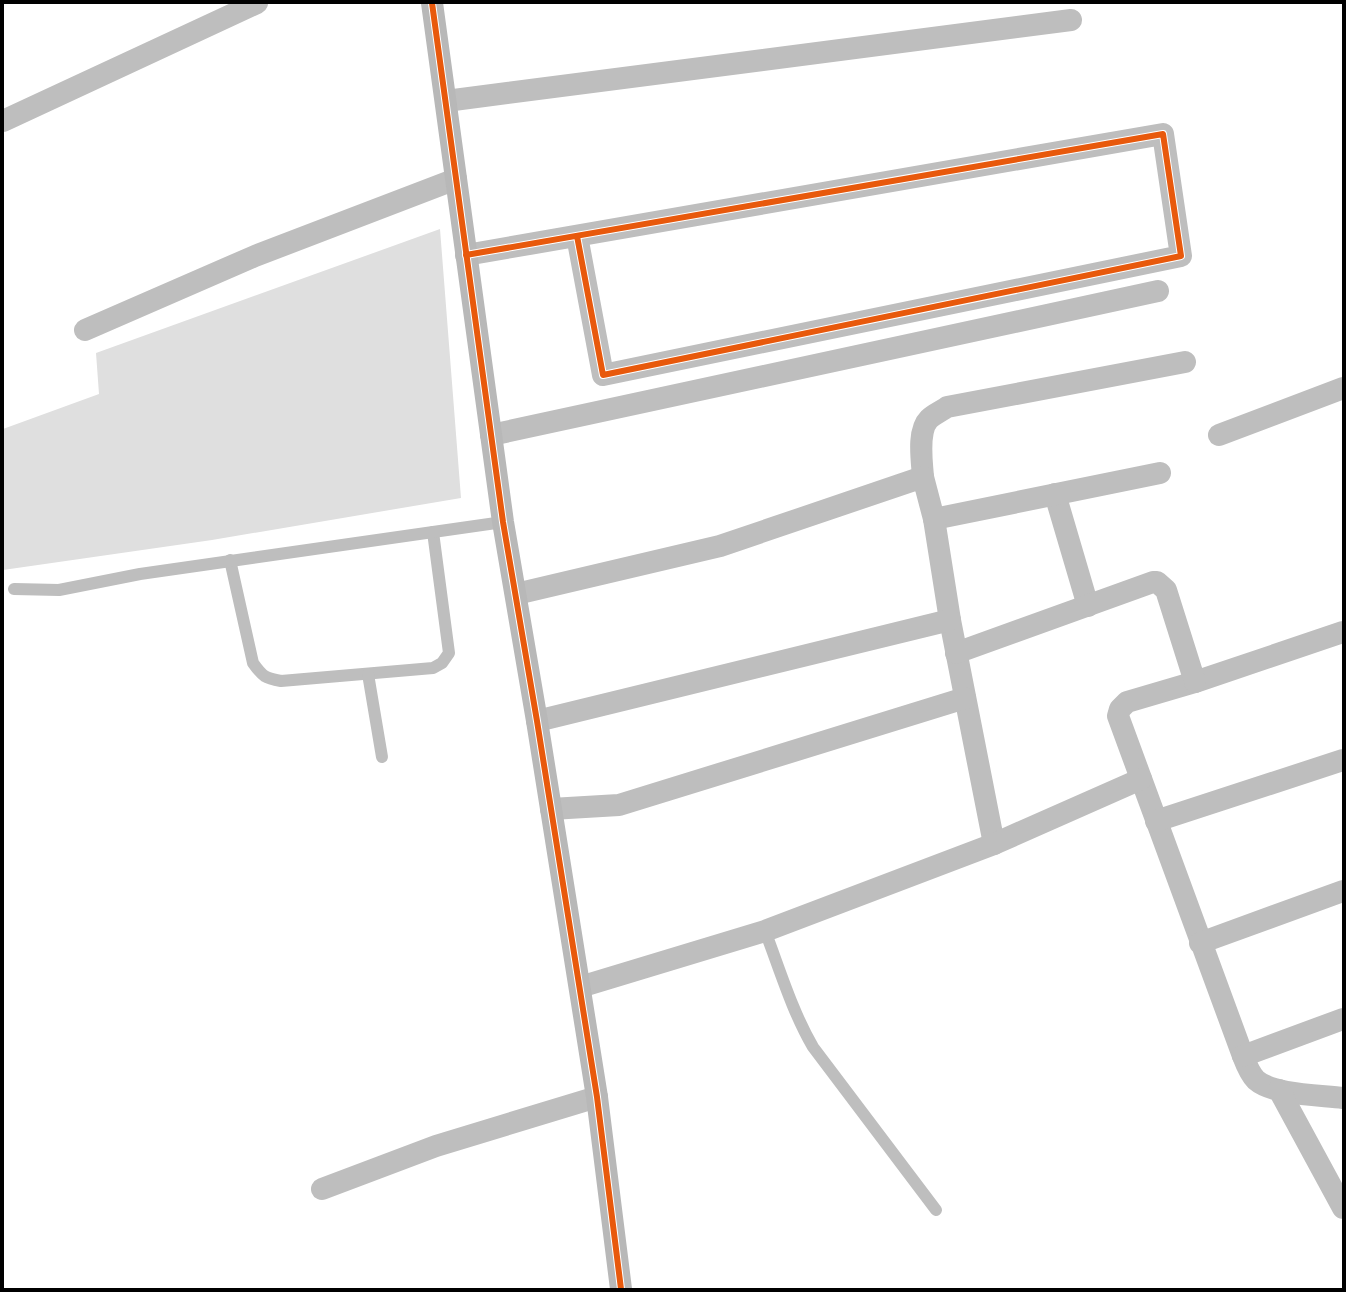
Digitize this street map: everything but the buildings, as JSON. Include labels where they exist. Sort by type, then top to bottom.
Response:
[{"type":"street","points":[[3,120],[258,3]]},
{"type":"street","points":[[432,3],[503,522],[516,594],[597,1097],[617,1287]]},
{"type":"street","points":[[446,101],[1071,20]]},
{"type":"street","points":[[466,255],[1163,134],[1181,256],[603,375],[577,236]]},
{"type":"street","points":[[85,330],[255,256],[456,179]]},
{"type":"street","points":[[491,435],[1158,291]]},
{"type":"street","points":[[994,844],[956,653],[934,519],[923,477],[921,444],[924,427],[929,419],[947,406],[1185,362]]},
{"type":"street","points":[[1219,435],[1343,388]]},
{"type":"street","points":[[934,519],[1160,473]]},
{"type":"street","points":[[516,594],[720,546],[923,477]]},
{"type":"street","points":[[1055,494],[1088,606]]},
{"type":"street","points":[[956,653],[1153,582],[1157,582],[1166,590],[1195,682]]},
{"type":"street","points":[[536,721],[950,620]]},
{"type":"street","points":[[1343,632],[1195,682],[1127,702],[1120,709],[1118,716],[1200,943],[1250,1072],[1256,1079],[1265,1085],[1279,1090],[1343,1098]]},
{"type":"street","points":[[551,809],[619,805],[965,698]]},
{"type":"street","points":[[1156,821],[1343,760]]},
{"type":"street","points":[[580,987],[765,931],[994,844],[1141,779]]},
{"type":"street","points":[[1200,943],[1343,891]]},
{"type":"street","points":[[1243,1056],[1343,1019]]},
{"type":"street","points":[[1279,1090],[1343,1208]]},
{"type":"street","points":[[322,1189],[436,1146],[597,1097]]},
{"type":"lane","points":[[14,589],[59,590],[140,574],[230,560],[503,522]]},
{"type":"lane","points":[[230,560],[253,664],[259,672],[267,678],[281,681],[432,668],[442,663],[449,652],[433,532]]},
{"type":"lane","points":[[368,674],[382,757]]},
{"type":"lane","points":[[765,931],[795,1009],[813,1046],[936,1210]]},
{"type":"cycle path","points":[[432,3],[503,522],[537,721],[597,1097],[621,1289]]},
{"type":"cycle path","points":[[466,255],[1163,134],[1181,256],[603,375],[577,236]]}]
